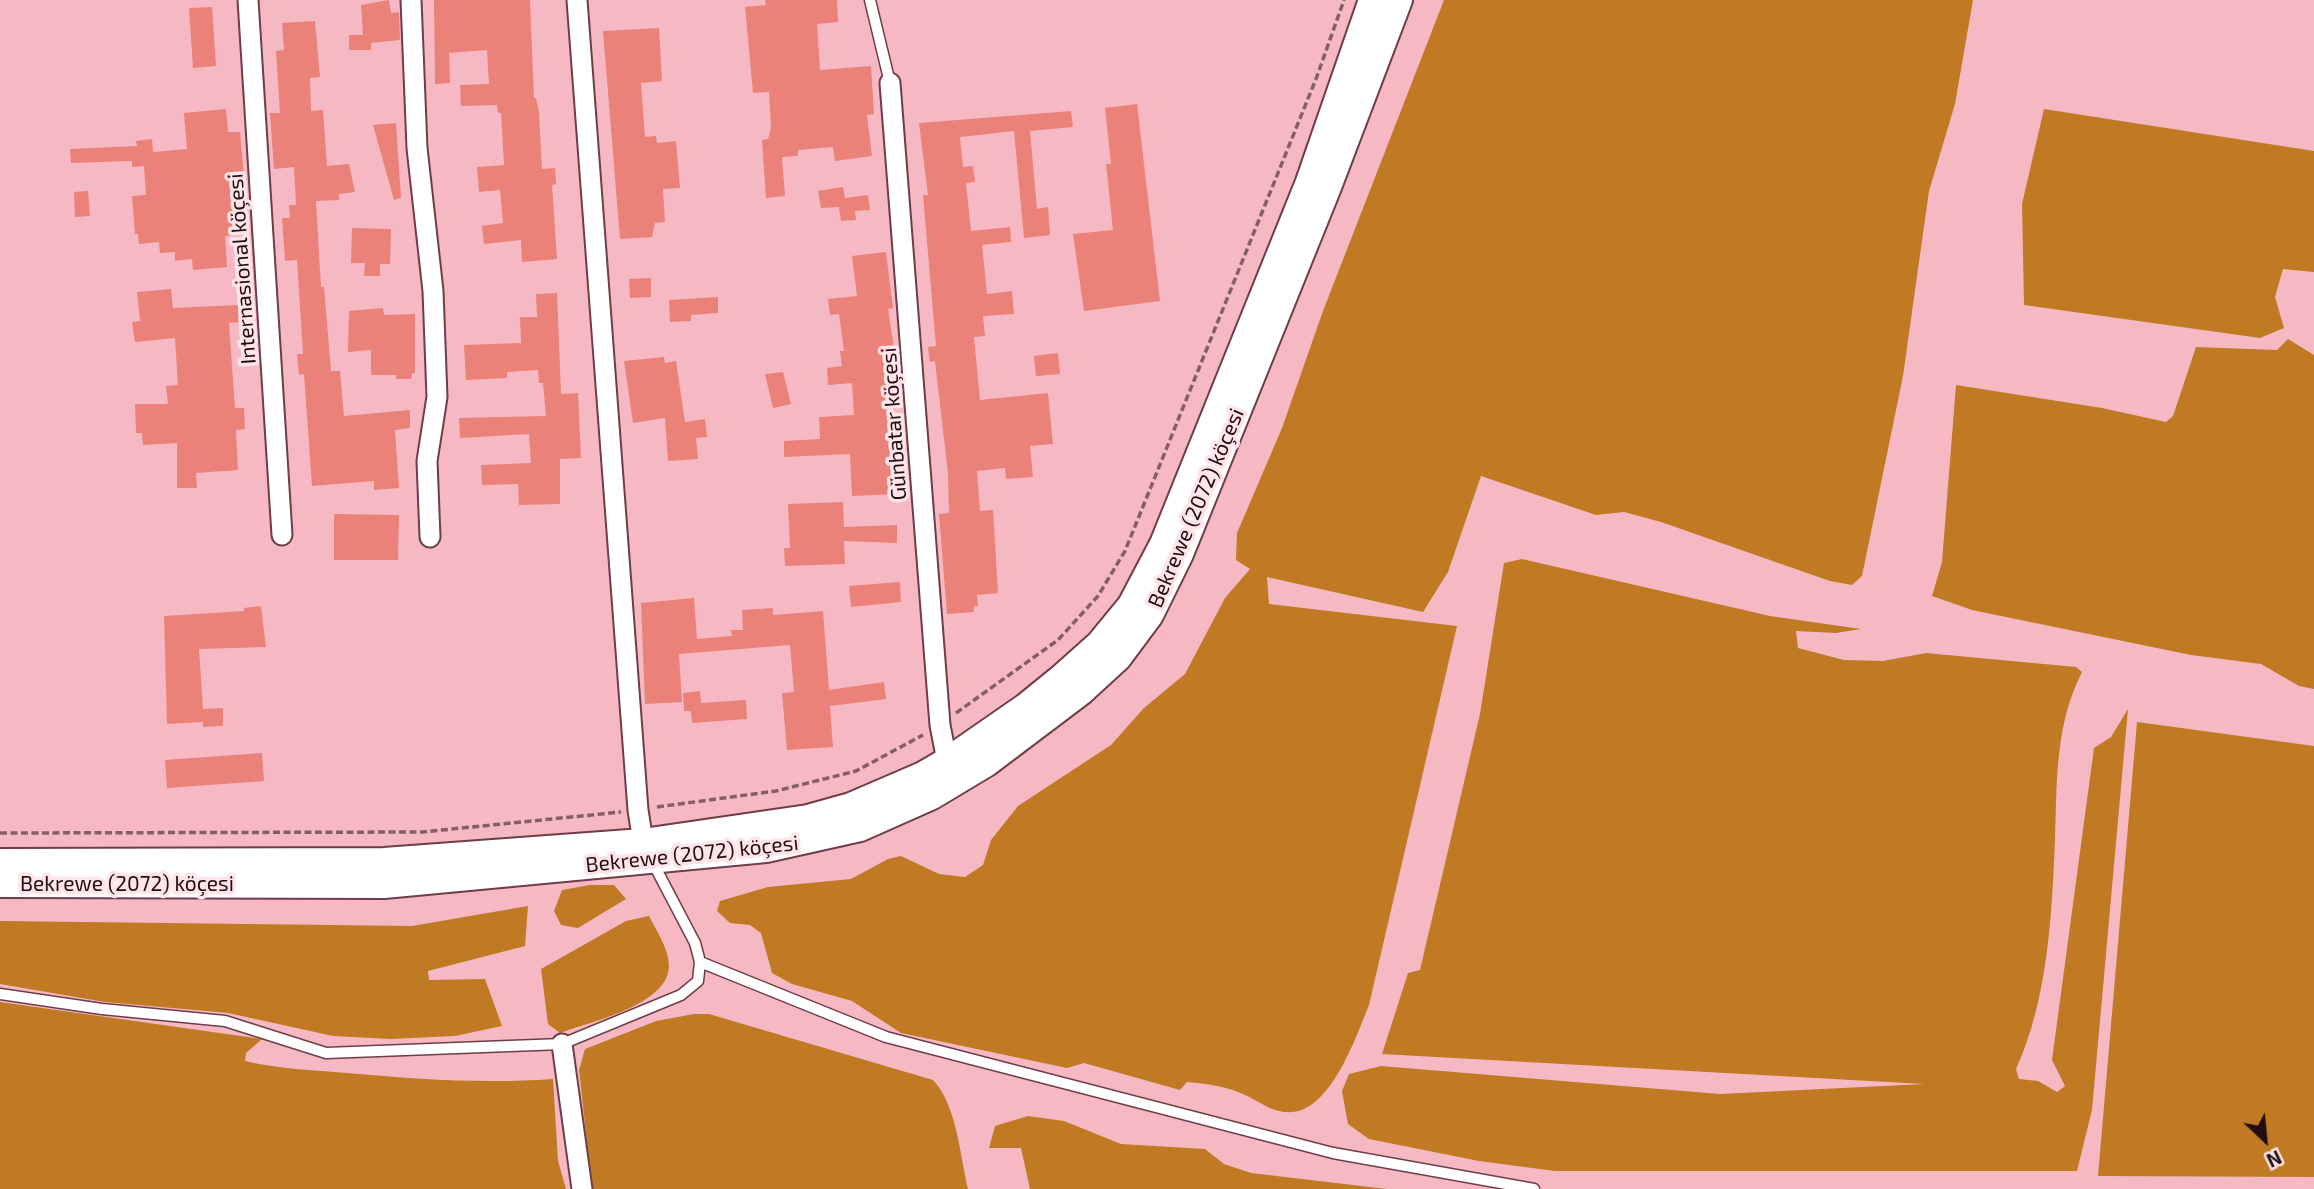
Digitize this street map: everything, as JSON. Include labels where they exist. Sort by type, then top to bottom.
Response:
[{"type":"main road","name":"Bekrewe (2072) köçesi","points":[[0,884],[384,885],[647,851],[808,818],[851,806],[923,775],[947,761],[1025,707],[1062,677],[1099,644],[1131,604],[1163,544],[1304,195],[1372,0]]},
{"type":"main road","name":"Bekrewe (2072) köçesi","points":[[0,862],[384,861],[766,849],[860,828],[932,796],[986,763],[1081,692],[1118,658],[1150,615],[1180,554],[1328,187],[1399,0]]},
{"type":"street","name":"Internasional köçesi","points":[[248,0],[282,535]]},
{"type":"street","points":[[411,0],[417,148],[433,291],[437,397],[427,461],[430,537]]},
{"type":"street","points":[[577,0],[638,810],[647,851]]},
{"type":"street","name":"Günbatar köçesi","points":[[890,83],[940,725],[947,761]]},
{"type":"street","points":[[562,1044],[582,1189]]},
{"type":"lane","points":[[870,0],[890,83]]},
{"type":"lane","points":[[0,995],[225,1021],[326,1053],[562,1044],[681,995],[698,981],[701,962],[695,943],[647,851]]},
{"type":"lane","points":[[701,962],[886,1037],[1333,1153],[1534,1189]]},
{"type":"path","points":[[0,833],[422,832],[638,810],[776,791],[856,771],[940,725],[1058,640],[1098,596],[1125,551],[1316,79],[1344,0]]},
{"type":"shaded area","points":[[1444,0],[1973,0],[1955,104],[1929,191],[1903,376],[1862,576],[1852,585],[1830,581],[1661,522],[1624,512],[1596,515],[1481,476],[1448,572],[1423,612],[1267,577],[1269,604],[1457,626],[1369,1005],[1337,1076],[1311,1105],[1296,1112],[1274,1110],[1238,1092],[1217,1086],[1187,1082],[1180,1090],[1084,1063],[1067,1068],[901,1033],[852,1001],[792,984],[772,973],[761,933],[750,925],[730,923],[717,911],[720,901],[768,887],[851,879],[888,859],[901,856],[939,874],[965,877],[983,865],[991,840],[1018,806],[1111,745],[1144,708],[1185,674],[1225,598],[1250,569],[1236,560],[1237,533],[1282,428],[1323,311]]},
{"type":"shaded area","points":[[2044,109],[2314,151],[2314,272],[2283,269],[2275,297],[2284,328],[2260,338],[2024,305],[2022,204]]},
{"type":"shaded area","points":[[2288,339],[2314,355],[2314,689],[2299,686],[2261,664],[2191,655],[1972,610],[1932,596],[1942,562],[1956,385],[2102,408],[2166,422],[2173,416],[2196,347],[2277,350]]},
{"type":"shaded area","points":[[1522,559],[1770,616],[1861,629],[1836,633],[1796,631],[1798,648],[1844,660],[1883,661],[1926,653],[2076,667],[2082,672],[2067,712],[2059,754],[2052,896],[2042,985],[2027,1042],[2016,1069],[2019,1079],[2038,1081],[2057,1092],[2065,1086],[2052,1060],[2094,748],[2111,737],[2128,709],[2092,1110],[2077,1171],[1555,1171],[1479,1161],[1369,1139],[1348,1124],[1342,1091],[1349,1074],[1381,1066],[1720,1094],[1924,1084],[1382,1054],[1408,973],[1420,970],[1480,714],[1504,563]]},
{"type":"shaded area","points":[[2137,722],[2314,746],[2314,1177],[2098,1176]]},
{"type":"shaded area","points":[[590,885],[614,885],[626,899],[578,928],[561,925],[554,911],[562,890]]},
{"type":"shaded area","points":[[528,906],[525,946],[428,971],[429,980],[485,979],[502,1026],[455,1036],[391,1039],[333,1036],[228,1013],[105,1002],[0,984],[0,921],[412,926]]},
{"type":"shaded area","points":[[649,916],[668,959],[668,973],[662,985],[638,1004],[605,1018],[560,1033],[548,1024],[541,969],[626,921]]},
{"type":"shaded area","points":[[0,1002],[262,1039],[246,1053],[245,1061],[270,1066],[450,1080],[553,1079],[558,1161],[566,1189],[0,1189]]},
{"type":"shaded area","points":[[709,1014],[933,1080],[953,1117],[968,1189],[592,1189],[579,1070],[585,1049],[656,1021]]},
{"type":"shaded area","points":[[1028,1116],[1064,1121],[1121,1144],[1205,1149],[1224,1164],[1251,1173],[1387,1189],[1030,1189],[1021,1148],[989,1148],[995,1126]]},
{"type":"building","points":[[389,0],[391,13],[399,12],[400,40],[371,43],[371,50],[349,50],[349,35],[363,35],[361,5]]},
{"type":"building","points":[[434,0],[530,0],[534,98],[539,112],[542,169],[555,168],[556,184],[552,185],[557,259],[522,262],[521,240],[484,244],[482,226],[503,223],[500,190],[479,192],[477,167],[504,165],[501,113],[498,113],[497,105],[461,106],[460,85],[489,84],[487,50],[449,53],[450,83],[435,84]]},
{"type":"building","points":[[765,0],[837,0],[838,22],[817,24],[820,70],[871,66],[874,114],[867,115],[872,156],[835,161],[833,147],[798,150],[798,156],[782,157],[785,196],[766,198],[762,140],[768,139],[771,128],[769,92],[753,93],[745,7],[766,5]]},
{"type":"building","points":[[212,7],[216,66],[193,68],[189,8]]},
{"type":"building","points":[[315,21],[320,77],[310,78],[311,111],[323,110],[327,166],[349,164],[355,192],[339,194],[339,200],[316,201],[321,287],[324,287],[331,371],[340,371],[344,416],[410,410],[410,428],[395,430],[399,488],[374,490],[374,481],[312,486],[304,374],[299,375],[297,354],[303,354],[297,260],[285,261],[282,218],[290,218],[289,205],[296,205],[294,167],[274,169],[270,113],[280,113],[276,51],[284,50],[282,23]]},
{"type":"building","points":[[659,28],[662,81],[641,83],[645,137],[656,136],[657,143],[676,141],[680,188],[663,189],[665,222],[655,223],[652,237],[620,239],[603,31]]},
{"type":"building","points":[[1137,104],[1160,301],[1084,311],[1073,234],[1113,230],[1106,164],[1111,164],[1105,108]]},
{"type":"building","points":[[226,109],[228,132],[240,132],[246,199],[232,200],[235,235],[225,236],[227,267],[193,270],[192,259],[175,261],[175,252],[160,253],[159,242],[139,244],[138,234],[135,234],[132,196],[146,195],[144,166],[132,167],[132,161],[71,163],[70,149],[137,146],[136,141],[152,139],[153,152],[187,149],[184,113]]},
{"type":"building","points":[[1071,111],[1073,127],[1030,131],[1037,209],[1048,207],[1050,235],[1024,238],[1014,131],[960,137],[963,167],[973,166],[975,182],[966,183],[971,231],[1010,227],[1011,242],[982,245],[987,294],[1012,291],[1014,314],[983,316],[985,336],[974,337],[980,400],[1048,393],[1053,444],[1030,446],[1033,477],[1006,479],[1005,468],[977,471],[980,511],[993,510],[998,593],[977,595],[978,606],[974,606],[974,612],[947,614],[939,514],[949,513],[948,474],[935,361],[930,362],[928,347],[936,346],[923,195],[928,195],[919,123]]},
{"type":"building","points":[[396,123],[401,198],[394,200],[373,125]]},
{"type":"building","points":[[843,187],[845,198],[868,195],[870,210],[855,211],[856,220],[841,221],[839,207],[821,208],[818,191]]},
{"type":"building","points":[[88,191],[90,216],[75,217],[74,192]]},
{"type":"building","points":[[352,228],[391,229],[390,264],[380,264],[380,276],[364,276],[365,263],[351,263]]},
{"type":"building","points":[[886,252],[893,308],[888,309],[896,361],[892,361],[896,409],[893,410],[897,494],[852,496],[850,454],[784,457],[784,441],[820,439],[819,417],[854,415],[852,383],[828,385],[827,368],[842,366],[840,351],[844,351],[839,314],[830,315],[828,299],[857,296],[852,256]]},
{"type":"building","points":[[651,278],[651,297],[630,298],[629,279]]},
{"type":"building","points":[[171,289],[173,308],[238,305],[239,322],[229,323],[235,408],[244,408],[245,429],[236,430],[238,470],[196,473],[197,488],[177,488],[177,443],[143,445],[142,433],[136,433],[135,404],[168,404],[166,386],[178,385],[175,338],[135,342],[132,322],[140,321],[137,292]]},
{"type":"building","points":[[557,293],[561,394],[578,393],[581,458],[560,459],[560,504],[519,505],[518,484],[482,485],[481,465],[531,463],[529,434],[460,438],[459,418],[546,416],[543,383],[539,383],[538,370],[507,372],[507,378],[466,380],[464,345],[521,343],[520,317],[537,317],[536,294]]},
{"type":"building","points":[[718,297],[718,313],[691,315],[691,321],[670,322],[669,300]]},
{"type":"building","points":[[383,308],[384,315],[415,314],[415,373],[412,373],[411,379],[396,379],[396,375],[371,375],[371,350],[348,352],[349,311]]},
{"type":"building","points":[[1058,353],[1060,374],[1036,376],[1034,356]]},
{"type":"building","points":[[664,357],[665,363],[676,361],[685,422],[705,419],[707,437],[696,438],[698,459],[668,461],[665,418],[633,423],[624,361]]},
{"type":"building","points":[[783,372],[791,404],[773,408],[765,374]]},
{"type":"building","points":[[843,502],[844,527],[897,525],[897,543],[844,541],[845,564],[785,566],[784,548],[790,548],[788,504]]},
{"type":"building","points":[[334,514],[399,515],[398,560],[334,560]]},
{"type":"building","points":[[900,582],[901,602],[851,607],[849,586]]},
{"type":"building","points":[[694,598],[697,639],[732,636],[731,630],[743,630],[742,610],[773,608],[773,615],[823,611],[829,690],[884,682],[886,699],[830,706],[833,747],[787,750],[782,693],[794,692],[790,645],[679,654],[682,702],[645,704],[641,603]]},
{"type":"building","points":[[261,606],[266,647],[199,649],[203,709],[223,708],[223,726],[203,727],[203,722],[167,724],[164,616],[244,611],[244,608]]},
{"type":"building","points":[[700,691],[701,703],[746,700],[747,719],[692,723],[691,711],[684,711],[683,693]]},
{"type":"building","points":[[262,753],[264,781],[167,788],[165,760]]}]
